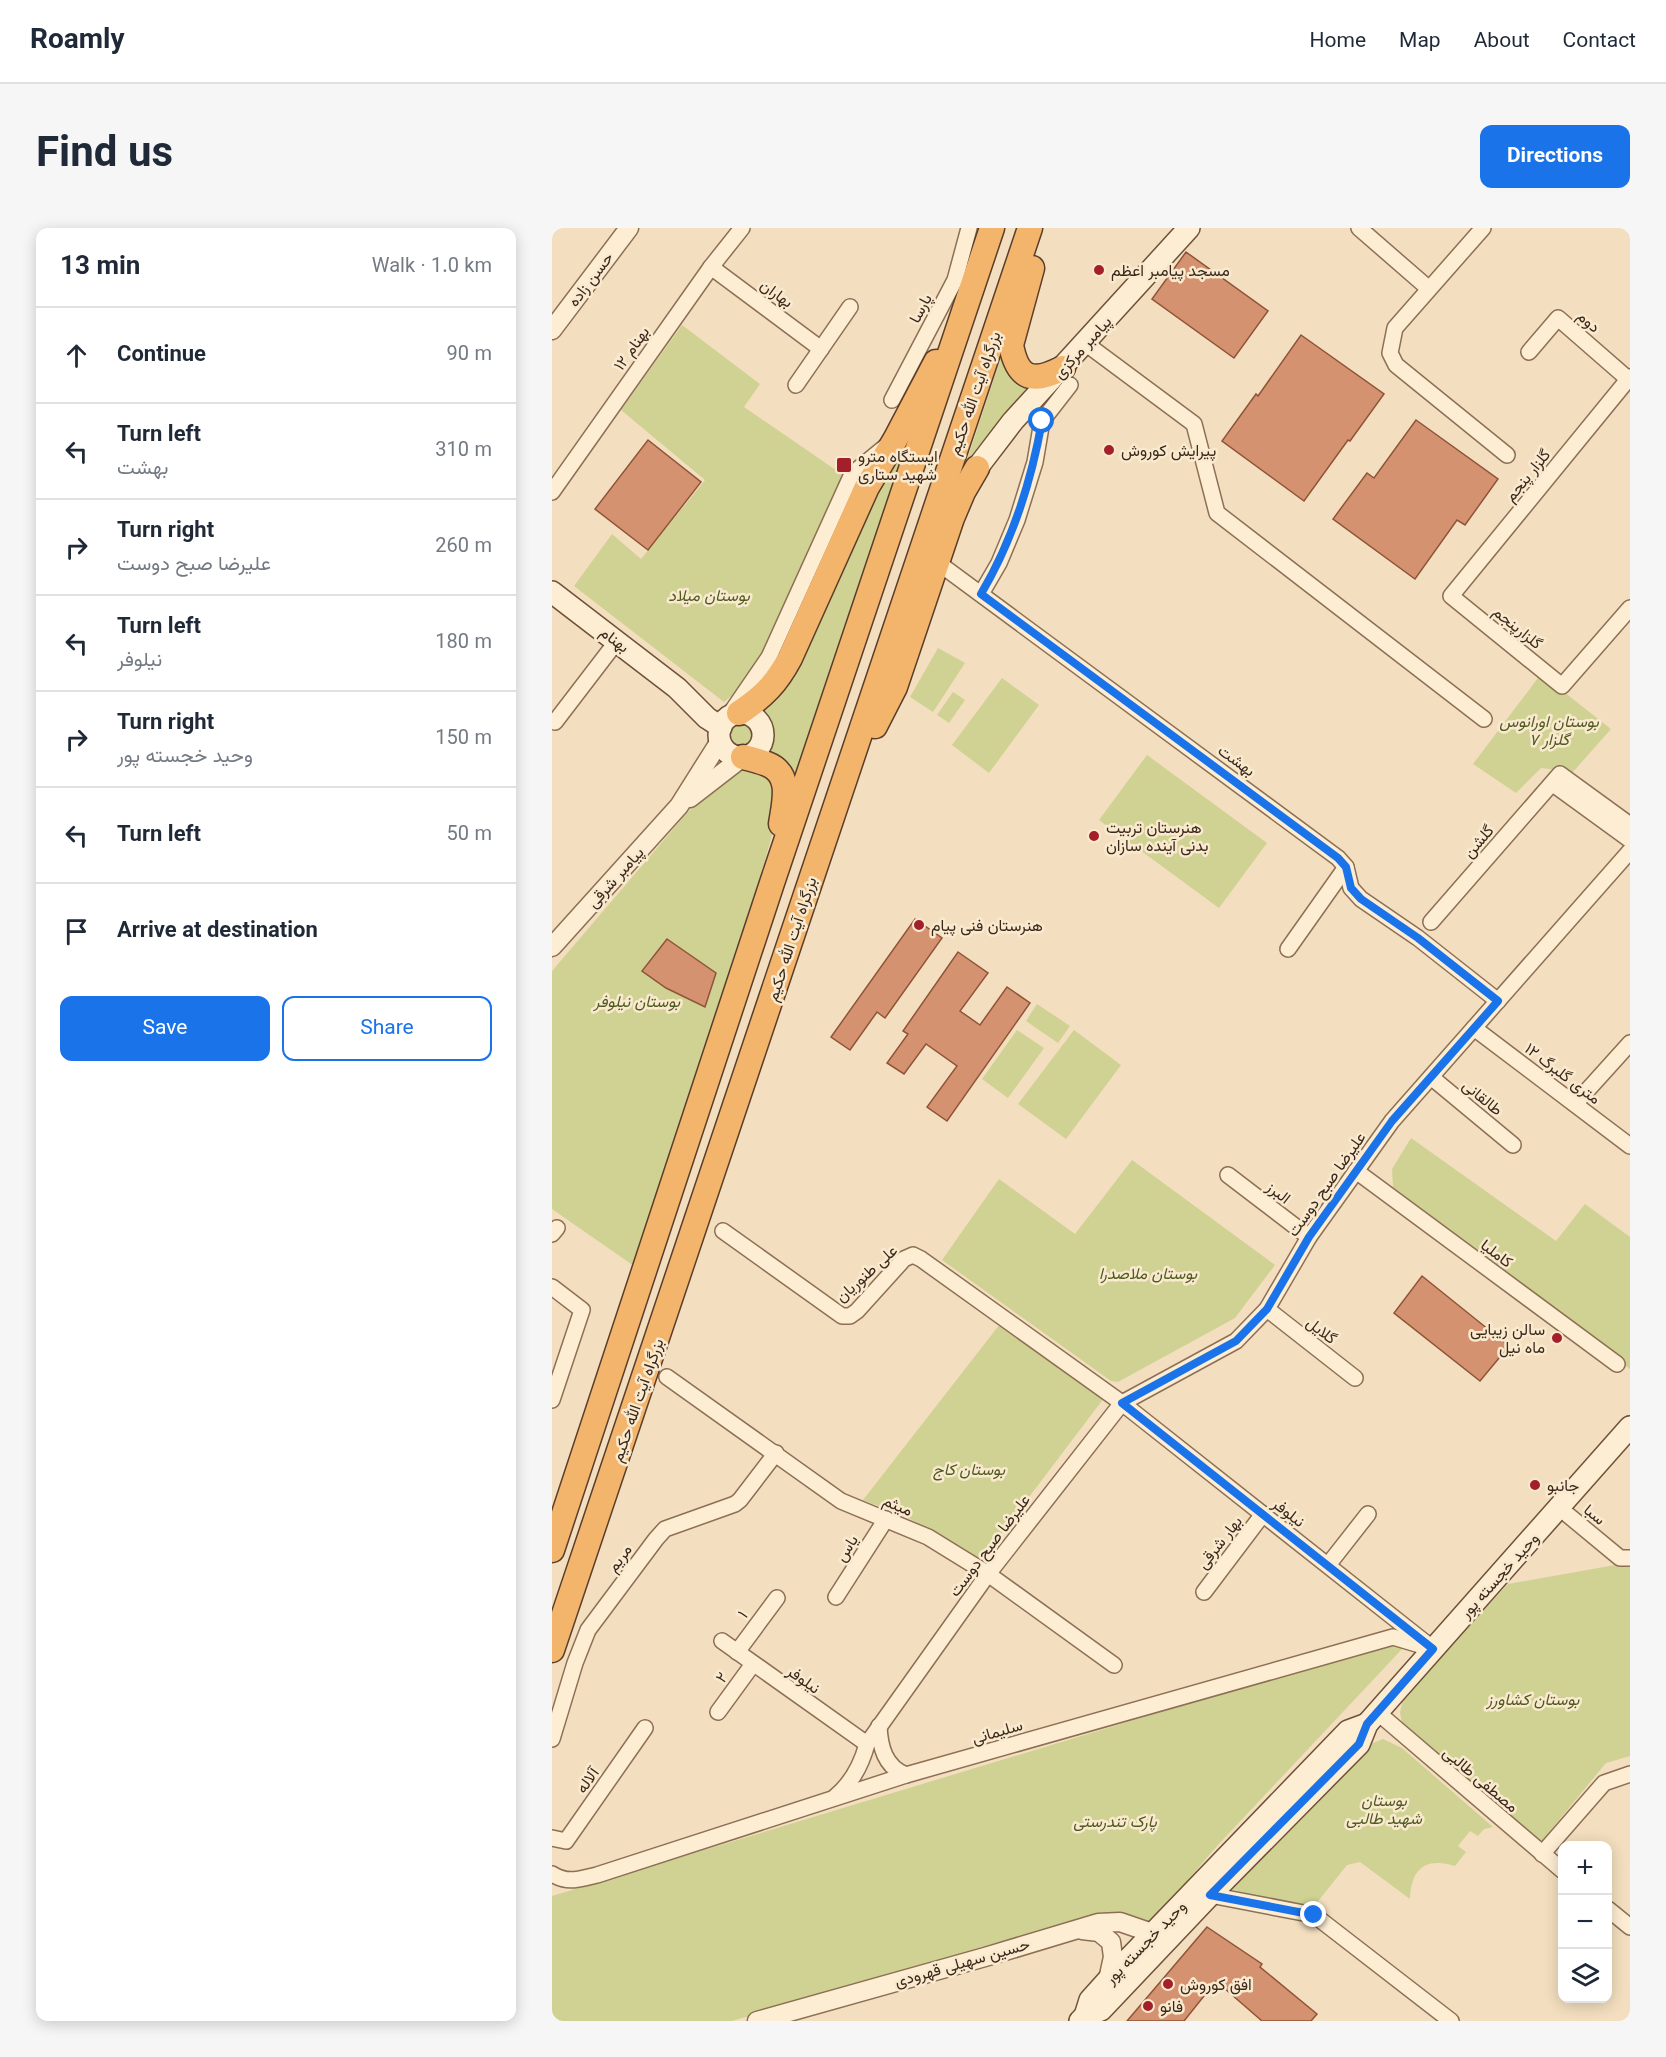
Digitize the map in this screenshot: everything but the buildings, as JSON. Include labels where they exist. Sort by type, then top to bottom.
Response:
[{"type":"highway","name":"بزرگراه آیت الله حکیم","points":[[552,1550],[772,883],[992,228]]},
{"type":"highway","name":"بزرگراه آیت الله حکیم","points":[[552,1650],[1030,228]]},
{"type":"highway","points":[[1039,228],[1039,240],[1011,345],[1013,357],[1019,369],[1027,375],[1067,376]]},
{"type":"highway","points":[[727,724],[764,695],[778,680],[867,487],[895,440],[969,299]]},
{"type":"highway","points":[[836,803],[895,687],[952,518],[976,468]]},
{"type":"highway","points":[[743,756],[775,768],[784,780],[785,790],[772,883]]},
{"type":"main road","name":"پیامبر مرکزی","points":[[976,468],[1013,421],[1067,376],[1085,343],[1189,228]]},
{"type":"main road","name":"بهنام","points":[[552,592],[677,688],[713,705],[727,724]]},
{"type":"main road","points":[[751,715],[756,718],[763,735],[759,747],[749,755],[729,753],[727,724],[751,715]]},
{"type":"main road","name":"وحید خجسته پور","points":[[1083,2018],[1090,2000],[1108,1980],[1210,1895],[1359,1744],[1372,1718],[1630,1427]]},
{"type":"main road","name":"وحید خجسته پور","points":[[1083,2018],[1101,2010],[1158,1938],[1348,1731],[1372,1718]]},
{"type":"street","name":"حسن زاده","points":[[552,330],[629,228]]},
{"type":"street","name":"بهنام ۱۲","points":[[552,492],[711,267],[742,228]]},
{"type":"street","name":"پارسا","points":[[892,400],[955,280],[969,228]]},
{"type":"street","points":[[1359,228],[1428,288]]},
{"type":"street","points":[[1483,228],[1395,328],[1390,353],[1396,365],[1507,455]]},
{"type":"street","name":"بهاران","points":[[711,267],[821,349]]},
{"type":"street","points":[[796,385],[850,308]]},
{"type":"street","name":"دوم","points":[[1529,352],[1558,318],[1629,378]]},
{"type":"street","points":[[1085,343],[1194,424],[1217,513],[1484,720]]},
{"type":"street","points":[[981,594],[999,563],[1017,520],[1035,462],[1042,421],[1067,376]]},
{"type":"street","name":"گلزار پنجم","points":[[1451,596],[1629,378]]},
{"type":"street","name":"بهشت","points":[[937,562],[1338,858],[1346,867],[1351,888],[1361,899],[1418,938],[1498,1001]]},
{"type":"street","name":"گلزارپنجم","points":[[1451,596],[1562,686],[1630,608]]},
{"type":"street","points":[[555,722],[617,640]]},
{"type":"street","name":"پیامبر شرقی","points":[[679,806],[727,724]]},
{"type":"street","name":"پیامبر شرقی","points":[[552,947],[679,806],[743,756]]},
{"type":"street","points":[[1630,825],[1560,774],[1552,784],[1630,840]]},
{"type":"street","name":"گلشن","points":[[1431,922],[1552,784]]},
{"type":"street","name":"علیرضا صبح دوست","points":[[835,1797],[846,1788],[856,1773],[867,1744],[879,1725],[988,1574],[1122,1403],[1236,1341],[1267,1309],[1309,1237],[1392,1121],[1630,851]]},
{"type":"street","points":[[1288,949],[1346,867]]},
{"type":"street","name":"۱۲ متری گلبرگ","points":[[1474,1028],[1630,1146]]},
{"type":"street","points":[[1575,1104],[1630,1043]]},
{"type":"street","name":"طالقانی","points":[[1431,1077],[1514,1145]]},
{"type":"street","name":"کاملیا","points":[[1356,1171],[1617,1365]]},
{"type":"street","name":"البرز","points":[[1228,1175],[1309,1237]]},
{"type":"street","name":"علی طنوریان","points":[[723,1232],[842,1316],[850,1316],[856,1311],[904,1259],[913,1255],[1122,1403]]},
{"type":"street","points":[[552,1287],[582,1310],[552,1400]]},
{"type":"street","name":"گلایل","points":[[1267,1309],[1355,1378]]},
{"type":"street","name":"میثم","points":[[667,1377],[841,1501],[928,1537],[988,1574],[1114,1665]]},
{"type":"street","name":"نیلوفر","points":[[1122,1403],[1433,1649]]},
{"type":"street","name":"مریم","points":[[552,1739],[575,1663],[588,1630],[656,1539],[665,1529],[735,1504],[776,1453]]},
{"type":"street","name":"بهار شرقی","points":[[1204,1592],[1263,1514]]},
{"type":"street","points":[[1328,1565],[1368,1514]]},
{"type":"street","name":"سبا","points":[[1568,1515],[1620,1558],[1630,1558]]},
{"type":"street","name":"یاس","points":[[836,1597],[886,1519]]},
{"type":"street","name":"۱","points":[[737,1652],[777,1598]]},
{"type":"street","name":"سلیمانی","points":[[552,1874],[561,1880],[573,1881],[597,1875],[906,1775],[1393,1636],[1433,1649]]},
{"type":"street","name":"نیلوفر","points":[[722,1641],[867,1744]]},
{"type":"street","name":"۲","points":[[718,1712],[753,1664]]},
{"type":"street","name":"مصطفی طالبی","points":[[1372,1718],[1558,1867]]},
{"type":"street","points":[[879,1725],[883,1751],[891,1768],[906,1775]]},
{"type":"street","name":"آلاله","points":[[552,1838],[566,1841],[645,1728]]},
{"type":"street","points":[[1542,1854],[1604,1783],[1630,1774]]},
{"type":"street","points":[[1210,1895],[1314,1915],[1451,2021]]},
{"type":"street","points":[[1612,1912],[1630,1927]]},
{"type":"street","name":"حسین سهیلی قهرودی","points":[[757,2021],[1110,1921],[1120,1922],[1158,1938]]},
{"type":"street","points":[[1074,1930],[1099,1932],[1111,1942],[1113,1957],[1108,1980]]},
{"type":"green space","name":"بوستان میلاد","points":[[682,325],[760,384],[744,407],[843,475],[765,653],[743,686],[724,702],[574,586],[612,534],[641,559],[705,480],[621,410]]},
{"type":"green space","points":[[1002,354],[1010,375],[1029,385],[967,460]]},
{"type":"green space","points":[[936,371],[794,795],[756,757],[766,744],[768,732],[764,720],[752,709],[851,546]]},
{"type":"green space","points":[[938,648],[965,663],[933,712],[910,697]]},
{"type":"green space","name":"بوستان اورانوس گلزار ۷","points":[[1541,674],[1611,729],[1573,772],[1541,768],[1516,793],[1473,764]]},
{"type":"green space","points":[[1002,678],[1039,705],[989,773],[952,745]]},
{"type":"green space","points":[[953,692],[965,700],[949,723],[937,715]]},
{"type":"green space","points":[[741,716],[754,721],[759,734],[754,747],[741,752],[728,747],[723,734],[728,721]]},
{"type":"green space","points":[[1147,755],[1267,843],[1219,908],[1099,820]]},
{"type":"green space","name":"بوستان نیلوفر","points":[[760,767],[783,796],[727,995],[634,1266],[552,1209],[552,971],[698,800],[738,768]]},
{"type":"green space","points":[[1037,1004],[1070,1026],[1058,1043],[1026,1021]]},
{"type":"green space","points":[[1017,1030],[1044,1048],[1008,1098],[982,1079]]},
{"type":"green space","points":[[1074,1030],[1121,1065],[1066,1139],[1018,1104]]},
{"type":"green space","points":[[1411,1138],[1556,1241],[1585,1204],[1630,1237],[1630,1369],[1393,1187],[1392,1169]]},
{"type":"green space","name":"بوستان ملاصدرا","points":[[1132,1160],[1275,1265],[1235,1318],[1118,1382],[1111,1381],[942,1260],[999,1179],[1075,1234]]},
{"type":"green space","name":"بوستان کاج","points":[[1000,1324],[1104,1398],[979,1563],[934,1531],[900,1514],[863,1500]]},
{"type":"green space","name":"بوستان کشاورز","points":[[1615,1565],[1630,1567],[1630,1756],[1606,1763],[1540,1843],[1402,1722],[1400,1713],[1402,1703],[1508,1584]]},
{"type":"green space","name":"پارک تندرستی","points":[[1382,1645],[1396,1645],[1403,1648],[1217,1846],[1151,1923],[1143,1924],[1121,1914],[1101,1914],[732,2021],[552,2021],[552,1896]]},
{"type":"green space","name":"بوستان شهید طالبی","points":[[1383,1739],[1402,1748],[1493,1827],[1484,1829],[1478,1836],[1470,1831],[1458,1846],[1466,1852],[1455,1866],[1436,1863],[1422,1868],[1413,1880],[1410,1899],[1360,1862],[1347,1865],[1311,1910],[1227,1888],[1363,1747]]},
{"type":"place","name":"مسجد پیامبر اعظم","points":[[1099,270]]},
{"type":"place","name":"پیرایش کوروش","points":[[1109,450]]},
{"type":"place","name":"ایستگاه مترو شهید ستاری","points":[[844,465]]},
{"type":"place","name":"هنرستان تربیت بدنی آینده سازان","points":[[1094,836]]},
{"type":"place","name":"هنرستان فنی پیام","points":[[919,925]]},
{"type":"place","name":"سالن زیبایی ماه نیل","points":[[1557,1338]]},
{"type":"place","name":"جانبو","points":[[1535,1485]]},
{"type":"place","name":"افق کوروش","points":[[1168,1984]]},
{"type":"place","name":"فانو","points":[[1148,2006]]},
{"type":"route","points":[[1042,421],[1035,462],[1017,520],[999,563],[981,594],[1338,858],[1346,867],[1351,888],[1361,899],[1418,938],[1498,1001],[1392,1121],[1309,1237],[1267,1309],[1236,1341],[1122,1403],[1433,1649],[1367,1724],[1359,1744],[1210,1895],[1314,1915]]}]
